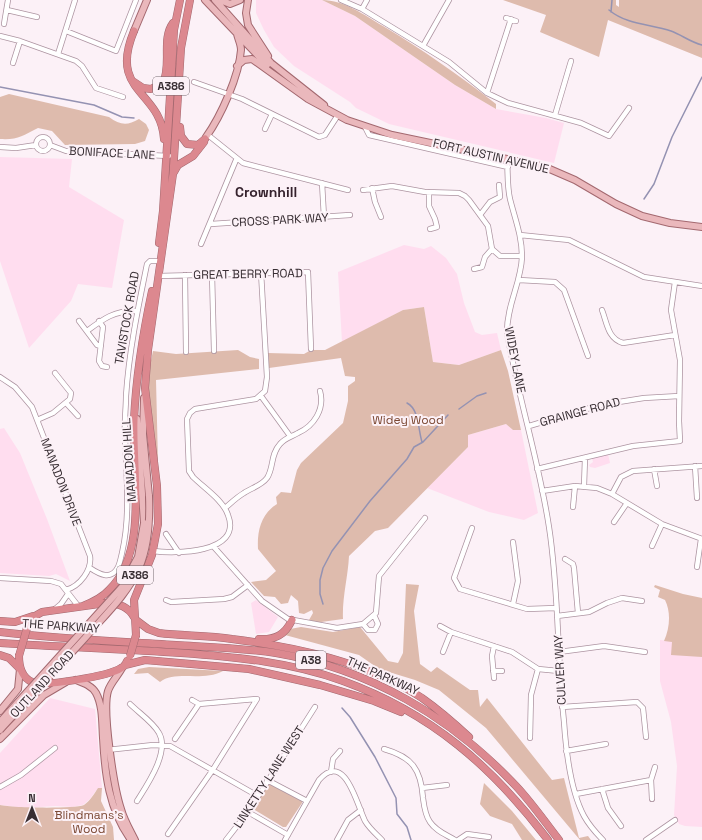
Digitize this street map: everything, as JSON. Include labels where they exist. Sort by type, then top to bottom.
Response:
[{"type":"highway","name":"A386","points":[[158,262],[163,211],[176,18],[180,0]]},
{"type":"highway","name":"A386","points":[[158,262],[173,174],[181,48],[190,0]]},
{"type":"highway","points":[[132,81],[143,88],[151,89],[163,83],[170,27],[176,18]]},
{"type":"highway","points":[[134,31],[128,46],[126,66],[132,81],[156,112],[162,124],[166,154]]},
{"type":"highway","points":[[178,107],[181,136],[185,142],[192,146],[198,145],[207,137]]},
{"type":"highway","points":[[173,174],[178,165],[193,156],[207,137]]},
{"type":"highway","name":"MANADON HILL","points":[[144,388],[158,276],[158,262]]},
{"type":"highway","name":"MANADON HILL","points":[[136,400],[140,354],[158,262]]},
{"type":"highway","points":[[0,655],[9,658],[28,680],[37,683],[76,680],[124,666],[130,656],[136,635],[134,604],[153,551],[158,524],[158,504],[144,388]]},
{"type":"highway","points":[[81,607],[101,597],[113,586],[123,571],[132,547],[135,528],[134,459],[136,400]]},
{"type":"highway","points":[[0,621],[14,622],[53,609],[116,603],[126,608],[136,619]]},
{"type":"highway","points":[[20,669],[19,656],[27,628],[35,616]]},
{"type":"highway","name":"A38","points":[[136,619],[148,629],[159,633],[230,638],[322,655],[401,686],[445,715],[501,766],[517,787]]},
{"type":"highway","points":[[230,638],[276,638],[283,634],[292,620]]},
{"type":"highway","name":"THE PARKWAY","points":[[0,632],[275,653],[321,663],[368,679],[423,707],[464,738],[490,760],[517,787],[559,840]]},
{"type":"highway","name":"THE PARKWAY","points":[[0,643],[217,656],[293,666],[342,680],[364,689],[408,711],[464,749],[501,783],[548,840]]},
{"type":"highway","name":"A38","points":[[124,666],[145,660],[234,667],[268,672],[374,701],[444,734]]},
{"type":"main road","points":[[134,31],[146,0]]},
{"type":"main road","points":[[205,0],[279,78]]},
{"type":"main road","points":[[215,0],[271,63]]},
{"type":"main road","points":[[220,0],[230,4],[240,0]]},
{"type":"main road","points":[[248,0],[246,13],[248,26],[256,40],[265,50],[271,63]]},
{"type":"main road","points":[[207,137],[229,94],[241,50],[237,34]]},
{"type":"main road","name":"FORT AUSTIN AVENUE","points":[[237,66],[244,60],[252,59],[308,100],[365,127],[544,167],[563,174],[616,204],[642,216],[670,223],[702,227]]},
{"type":"main road","name":"FORT AUSTIN AVENUE","points":[[271,63],[338,115]]},
{"type":"main road","name":"MANADON HILL","points":[[84,638],[119,600],[139,568],[148,533],[149,496],[143,434],[144,388]]},
{"type":"main road","name":"MANADON HILL","points":[[77,637],[115,596],[128,578],[138,558],[144,523],[136,400]]},
{"type":"main road","name":"OUTLAND ROAD","points":[[0,722],[77,637]]},
{"type":"main road","name":"OUTLAND ROAD","points":[[0,730],[84,638]]},
{"type":"main road","points":[[124,666],[109,689],[107,699],[107,782],[114,810],[131,840]]},
{"type":"main road","points":[[0,711],[18,688],[20,669]]},
{"type":"main road","points":[[76,680],[91,688],[98,697],[107,750],[121,810],[135,840]]},
{"type":"main road","points":[[0,739],[44,694],[68,681]]},
{"type":"street","points":[[4,24],[8,0]]},
{"type":"street","points":[[58,54],[75,0]]},
{"type":"street","points":[[66,31],[116,51],[136,0]]},
{"type":"street","points":[[341,0],[362,8],[449,62],[487,93],[508,103],[581,123],[609,136],[630,108]]},
{"type":"street","points":[[362,8],[366,0]]},
{"type":"street","points":[[423,46],[449,0]]},
{"type":"street","points":[[7,10],[36,17]]},
{"type":"street","points":[[487,93],[508,19],[516,21]]},
{"type":"street","points":[[0,36],[58,54],[82,66],[96,88],[123,97]]},
{"type":"street","points":[[13,63],[20,41]]},
{"type":"street","points":[[555,115],[571,61]]},
{"type":"street","points":[[194,82],[229,94],[319,137],[325,135],[338,115]]},
{"type":"street","points":[[265,129],[272,114]]},
{"type":"street","name":"FORT AUSTIN AVENUE","points":[[365,127],[369,135],[508,167]]},
{"type":"street","name":"BONIFACE LANE","points":[[36,145],[38,139],[43,137],[48,138],[50,145]]},
{"type":"street","points":[[207,137],[243,164],[348,190]]},
{"type":"street","name":"BONIFACE LANE","points":[[36,145],[43,151],[48,149],[50,145]]},
{"type":"street","name":"BONIFACE LANE","points":[[0,147],[25,148],[36,145]]},
{"type":"street","name":"BONIFACE LANE","points":[[50,145],[66,151],[166,154],[175,157]]},
{"type":"street","name":"WIDEY LANE","points":[[507,159],[510,198],[520,235],[522,256],[519,280],[512,297],[507,320],[507,332],[529,426],[542,491]]},
{"type":"street","points":[[201,244],[211,224],[236,160]]},
{"type":"street","points":[[322,183],[324,217]]},
{"type":"street","points":[[480,215],[490,202],[498,199],[500,185]]},
{"type":"street","points":[[363,190],[392,186],[466,196],[488,226],[492,249],[500,256],[522,256]]},
{"type":"street","points":[[372,188],[375,202],[381,217]]},
{"type":"street","points":[[429,192],[428,206],[435,219],[437,227],[430,229]]},
{"type":"street","name":"CROSS PARK WAY","points":[[211,224],[350,215]]},
{"type":"street","points":[[520,235],[568,240],[644,277],[702,286]]},
{"type":"street","points":[[474,269],[483,269],[485,257],[492,249]]},
{"type":"street","name":"TAVISTOCK ROAD","points":[[90,568],[103,575],[114,572],[118,567],[126,536],[126,402],[137,311],[147,264],[150,261],[158,262]]},
{"type":"street","points":[[153,551],[179,553],[197,551],[213,546],[222,541],[229,529],[229,516],[225,508],[193,477],[190,471],[187,419],[190,413],[202,407],[256,399],[265,391],[267,376],[261,272]]},
{"type":"street","name":"GREAT BERRY ROAD","points":[[158,276],[261,272],[308,272],[311,349]]},
{"type":"street","points":[[212,274],[214,351]]},
{"type":"street","points":[[185,275],[186,352]]},
{"type":"street","points":[[519,280],[555,282],[564,290],[588,356]]},
{"type":"street","points":[[537,469],[633,446],[680,441],[680,360],[671,310],[675,282]]},
{"type":"street","points":[[602,310],[611,336],[617,341],[623,343],[675,335]]},
{"type":"street","points":[[87,331],[100,321],[117,312],[137,311]]},
{"type":"street","points":[[79,321],[97,345],[101,346]]},
{"type":"street","points":[[100,321],[103,327],[99,361],[102,366],[107,367]]},
{"type":"street","points":[[37,420],[52,413],[70,399],[71,393],[55,373]]},
{"type":"street","name":"MANADON DRIVE","points":[[0,377],[7,380],[22,394],[32,408],[90,556],[90,568]]},
{"type":"street","points":[[225,508],[242,493],[258,486],[267,477],[273,453],[284,439],[305,430],[315,419],[320,412],[320,391]]},
{"type":"street","points":[[261,396],[290,436]]},
{"type":"street","name":"GRAINGE ROAD","points":[[529,426],[600,405],[644,398],[680,396]]},
{"type":"street","points":[[66,403],[78,416]]},
{"type":"street","points":[[584,486],[585,458]]},
{"type":"street","points":[[695,466],[697,498]]},
{"type":"street","points":[[612,494],[621,477],[633,471],[702,466]]},
{"type":"street","points":[[654,469],[657,486]]},
{"type":"street","points":[[573,507],[575,486]]},
{"type":"street","points":[[542,491],[584,486],[612,494],[662,524],[702,539],[696,567]]},
{"type":"street","name":"CULVER WAY","points":[[542,491],[552,547],[560,652],[559,671],[566,751],[576,794],[583,815],[603,840]]},
{"type":"street","points":[[614,522],[627,503]]},
{"type":"street","points":[[213,546],[262,601],[279,614],[292,620],[330,628],[363,624],[374,615],[377,609],[379,576],[422,519]]},
{"type":"street","points":[[652,546],[662,524]]},
{"type":"street","points":[[472,528],[454,578],[460,589],[527,609],[556,608]]},
{"type":"street","points":[[166,534],[179,553]]},
{"type":"street","points":[[513,604],[518,581],[513,544],[520,546]]},
{"type":"street","points":[[565,559],[573,564],[574,568],[578,613]]},
{"type":"street","points":[[53,609],[61,604],[67,592],[74,587],[90,568]]},
{"type":"street","points":[[0,578],[51,581],[61,584],[81,607]]},
{"type":"street","points":[[166,600],[171,602],[224,599],[238,593],[248,585]]},
{"type":"street","points":[[557,616],[594,611],[607,603],[622,598],[642,601]]},
{"type":"street","points":[[363,624],[368,630],[375,630],[378,624],[374,615]]},
{"type":"street","points":[[440,626],[450,632],[512,652],[538,669],[559,671]]},
{"type":"street","points":[[443,652],[450,632]]},
{"type":"street","points":[[494,646],[492,656],[494,678]]},
{"type":"street","points":[[560,652],[604,646],[645,652]]},
{"type":"street","points":[[530,738],[528,732],[531,695],[538,669]]},
{"type":"street","points":[[493,671],[502,671]]},
{"type":"street","points":[[168,834],[212,771],[257,699],[199,704],[192,700]]},
{"type":"street","points":[[562,707],[637,702],[643,708],[643,731],[646,737]]},
{"type":"street","points":[[130,704],[158,731],[161,737],[159,762],[137,801]]},
{"type":"street","points":[[175,739],[199,704]]},
{"type":"street","name":"LINKETTY LANE WEST","points":[[226,840],[248,812],[267,780],[313,715],[315,707]]},
{"type":"street","points":[[566,751],[606,744]]},
{"type":"street","points":[[107,750],[161,745],[181,751],[212,771],[258,796]]},
{"type":"street","points":[[0,787],[21,775],[55,748]]},
{"type":"street","points":[[384,749],[396,753],[412,764],[418,773],[422,788],[424,808],[429,821],[439,832],[455,840]]},
{"type":"street","points":[[332,772],[333,759],[340,750]]},
{"type":"street","points":[[652,799],[651,780],[655,767]]},
{"type":"street","points":[[285,840],[318,780],[322,776],[332,772],[341,774],[348,780],[367,824],[382,840]]},
{"type":"street","points":[[267,780],[307,801]]},
{"type":"street","points":[[576,794],[651,780]]},
{"type":"street","points":[[422,788],[447,785]]},
{"type":"street","points":[[602,789],[608,808],[622,826]]},
{"type":"street","points":[[337,840],[348,820],[360,810]]},
{"type":"street","points":[[248,812],[288,835]]},
{"type":"street","points":[[646,840],[676,820]]},
{"type":"street","points":[[458,840],[467,834],[487,835]]},
{"type":"shaded area","points":[[256,0],[322,0],[355,16],[455,85],[496,109],[546,118],[564,123],[554,163],[389,124],[356,108],[350,102],[294,66],[274,47],[256,13]]},
{"type":"shaded area","points":[[0,157],[72,159],[69,187],[124,220],[112,288],[78,284],[71,301],[29,348],[0,261]]},
{"type":"shaded area","points":[[404,245],[424,249],[431,246],[446,258],[457,274],[464,303],[475,332],[482,335],[497,333],[501,350],[459,365],[433,362],[424,307],[403,310],[342,342],[338,272]]},
{"type":"shaded area","points":[[506,424],[513,430],[521,430],[538,513],[524,520],[489,512],[427,488],[468,447],[468,435]]},
{"type":"shaded area","points":[[4,428],[20,453],[70,581],[56,574],[49,576],[0,573],[0,429]]},
{"type":"shaded area","points":[[608,454],[610,463],[595,468],[590,467],[589,465],[593,462],[592,458]]},
{"type":"shaded area","points":[[256,600],[278,617],[269,632],[256,634],[251,603]]},
{"type":"shaded area","points":[[660,640],[702,644],[702,827],[685,826],[679,824],[674,815],[677,766],[671,722],[660,681]]},
{"type":"shaded area","points":[[50,698],[95,709],[102,788],[98,788],[90,799],[83,805],[72,807],[55,806],[25,808],[0,805],[0,753]]},
{"type":"green space","points":[[322,0],[346,5],[398,35],[441,63],[482,93],[496,104],[496,109],[455,85],[355,16]]},
{"type":"green space","points":[[503,0],[616,0],[616,5],[619,7],[619,0],[702,0],[702,58],[608,20],[599,57],[540,32],[546,15]]},
{"type":"green space","points":[[9,94],[109,117],[124,124],[131,123],[139,119],[146,124],[149,130],[145,141],[135,144],[65,145],[52,131],[38,128],[16,138],[0,139],[0,97]]},
{"type":"green space","name":"Widey Wood","points":[[424,307],[433,362],[459,365],[501,350],[508,371],[521,430],[513,430],[506,424],[468,435],[468,447],[388,528],[375,531],[349,556],[343,603],[343,619],[314,623],[309,620],[313,613],[312,610],[304,614],[299,613],[298,601],[291,595],[288,603],[281,604],[275,597],[264,596],[251,582],[266,580],[276,571],[258,549],[259,529],[267,513],[277,504],[276,497],[281,492],[291,493],[297,470],[301,463],[343,423],[348,401],[348,386],[355,381],[355,377],[345,376],[341,358],[269,368],[268,353],[304,354],[311,350],[325,350],[403,310]]},
{"type":"green space","points":[[238,350],[250,357],[259,359],[259,369],[156,380],[158,462],[155,461],[147,379],[153,351],[176,354]]},
{"type":"green space","points":[[406,584],[419,585],[414,611],[420,664],[431,672],[437,667],[470,690],[478,690],[480,707],[487,698],[552,780],[564,778],[579,838],[588,836],[591,840],[580,840],[486,728],[439,690],[415,680],[379,669],[359,655],[285,635],[290,629],[301,627],[333,632],[360,627],[388,661],[398,663],[403,653]]},
{"type":"green space","points":[[655,585],[683,594],[702,598],[702,657],[671,655],[672,642],[664,641],[669,625],[667,605],[665,600],[658,597],[660,590],[654,587]]},
{"type":"green space","points":[[149,667],[223,671],[207,676],[173,677],[160,682],[148,673],[134,674],[138,669]]},
{"type":"green space","points":[[484,783],[512,811],[536,840],[522,840],[512,824],[490,816],[480,804]]},
{"type":"green space","points":[[269,784],[302,801],[286,827],[283,827],[253,809],[253,806]]},
{"type":"green space","name":"Blindmans's Wood","points":[[98,788],[102,788],[101,801],[113,827],[114,840],[0,840],[0,805],[43,808],[84,805]]},
{"type":"waterway","points":[[611,12],[612,0]]},
{"type":"waterway","points":[[609,10],[623,19],[671,31],[702,45]]},
{"type":"waterway","points":[[644,199],[654,184],[672,137],[702,77]]},
{"type":"waterway","points":[[0,87],[94,105],[122,117],[134,118]]},
{"type":"waterway","points":[[459,409],[477,396],[486,393]]},
{"type":"waterway","points":[[407,403],[414,410],[418,420],[422,442]]},
{"type":"waterway","points":[[323,604],[320,594],[320,580],[323,568],[332,551],[370,501],[407,459],[414,447],[423,442],[448,415]]},
{"type":"waterway","points":[[342,708],[350,717],[375,757],[396,798],[397,814],[407,827],[411,840]]},
{"type":"district","name":"Crownhill","points":[[266,192]]}]
